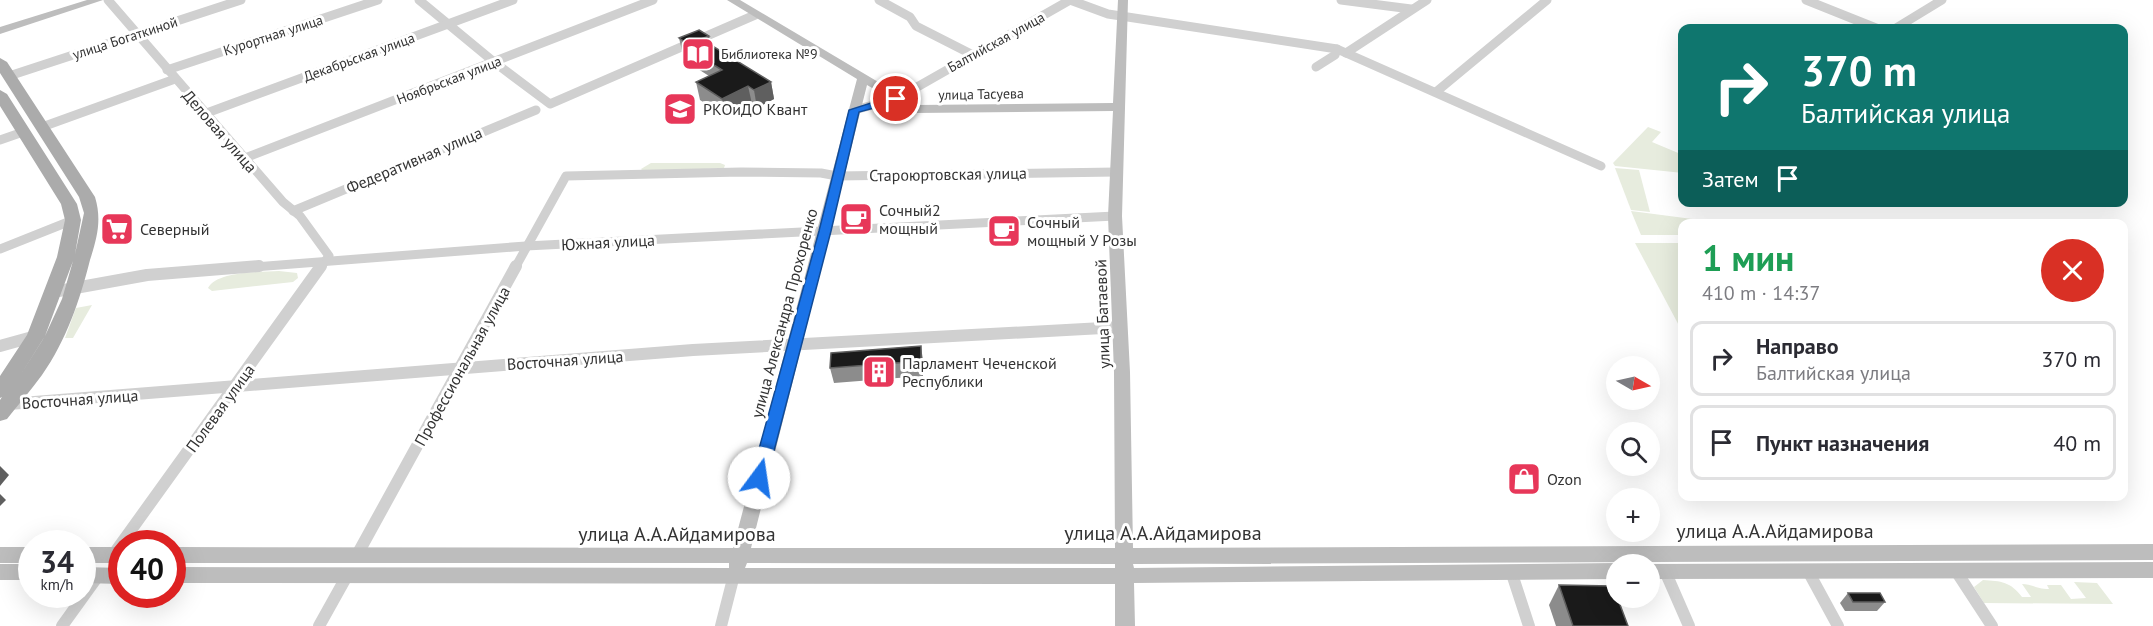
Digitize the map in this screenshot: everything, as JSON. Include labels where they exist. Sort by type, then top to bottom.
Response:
[{"type":"main road","points":[[0,31],[98,0]]},
{"type":"main road","name":"улица Тасуева","points":[[732,0],[910,107],[922,109],[1118,107]]},
{"type":"main road","name":"улица Батаевой","points":[[1122,8],[1115,216],[1121,327],[1125,626]]},
{"type":"main road","points":[[3,403],[36,369],[53,339],[74,288],[86,250],[92,213],[87,197],[4,69]]},
{"type":"main road","name":"улица Александра Прохоренко","points":[[734,575],[863,78]]},
{"type":"main road","points":[[0,94],[69,204],[73,220],[66,257],[53,292],[36,336],[3,403]]},
{"type":"main road","name":"улица А.А.Айдамирова","points":[[186,575],[734,575],[1124,565],[2153,552]]},
{"type":"main road","points":[[0,555],[18,555]]},
{"type":"main road","name":"улица А.А.Айдамирова","points":[[186,555],[739,556],[1124,565],[1606,571]]},
{"type":"main road","points":[[1660,571],[2153,570]]},
{"type":"main road","points":[[0,572],[18,572]]},
{"type":"street","name":"Деловая улица","points":[[108,0],[204,114],[300,216],[329,256],[326,261]]},
{"type":"street","name":"улица Богаткиной","points":[[4,69],[137,34],[241,0]]},
{"type":"street","name":"Курортная улица","points":[[167,70],[378,0]]},
{"type":"street","points":[[419,0],[494,62],[550,104],[755,15]]},
{"type":"street","name":"Декабрьская улица","points":[[204,114],[513,0]]},
{"type":"street","name":"Ноябрьская улица","points":[[245,158],[653,0]]},
{"type":"street","points":[[879,0],[910,17],[916,26],[973,55]]},
{"type":"street","points":[[1070,0],[1100,12],[1122,8],[1337,49],[1601,166]]},
{"type":"street","name":"Балтийская улица","points":[[854,110],[896,99],[1070,0]]},
{"type":"street","points":[[1341,0],[1407,6]]},
{"type":"street","points":[[1346,53],[1407,6],[1427,0]]},
{"type":"street","points":[[1436,92],[1547,0]]},
{"type":"street","points":[[1806,0],[1866,24]]},
{"type":"street","points":[[1903,24],[1942,0]]},
{"type":"street","points":[[1317,67],[1335,56],[1337,49]]},
{"type":"street","points":[[42,128],[175,80]]},
{"type":"street","name":"Федеративная улица","points":[[293,211],[536,110]]},
{"type":"street","points":[[0,140],[23,132]]},
{"type":"street","name":"Староюртовская улица","points":[[566,176],[741,172],[821,172],[837,176],[1116,172]]},
{"type":"street","name":"Профессиональная улица","points":[[357,555],[566,176]]},
{"type":"street","name":"Южная улица","points":[[53,292],[147,275],[526,246],[1115,216]]},
{"type":"street","points":[[0,249],[73,220]]},
{"type":"street","name":"Полевая улица","points":[[135,530],[326,261]]},
{"type":"street","name":"Восточная улица","points":[[3,403],[234,388],[794,343],[1121,327]]},
{"type":"street","points":[[0,346],[36,336]]},
{"type":"street","points":[[1511,571],[1529,626]]},
{"type":"street","points":[[1808,571],[1838,626]]},
{"type":"street","points":[[1956,571],[1992,626]]},
{"type":"street","points":[[319,626],[348,574]]},
{"type":"street","name":"улица Александра Прохоренко","points":[[721,626],[734,575]]},
{"type":"street","points":[[1660,576],[1689,626]]},
{"type":"street","points":[[62,626],[72,608]]},
{"type":"shaded area","points":[[1648,127],[1661,132],[1652,142],[1678,153],[1678,172],[1615,166],[1613,163]]},
{"type":"shaded area","points":[[651,163],[720,163],[725,165],[724,168],[644,172],[641,169]]},
{"type":"shaded area","points":[[1615,168],[1639,170],[1650,212],[1631,210]]},
{"type":"shaded area","points":[[1631,211],[1692,219],[1678,219],[1678,235],[1641,235]]},
{"type":"shaded area","points":[[1635,243],[1678,243],[1678,324]]},
{"type":"shaded area","points":[[279,271],[297,273],[298,278],[293,282],[212,291],[208,288],[213,282],[229,275]]},
{"type":"shaded area","points":[[92,305],[73,338],[65,338],[76,308]]},
{"type":"shaded area","points":[[1983,580],[2005,583],[2014,588],[2022,597],[2031,597],[2022,584],[2049,589],[2047,585],[2061,585],[2071,599],[2086,598],[2074,582],[2097,583],[2113,604],[1984,603],[1974,587]]},
{"type":"building","points":[[699,30],[709,36],[701,39],[771,82],[754,90],[748,86],[722,99],[696,82],[722,70],[693,52],[697,50],[679,38]]},
{"type":"building","points":[[921,346],[921,361],[830,368],[831,353]]},
{"type":"building","points":[[1559,585],[1606,586],[1606,608],[1621,608],[1628,626],[1573,626]]},
{"type":"building","points":[[1848,593],[1880,593],[1885,602],[1853,602]]},
{"type":"place","name":"Библиотека №9","points":[[698,54]]},
{"type":"place","name":"РКОиДО Квант","points":[[680,109]]},
{"type":"place","name":"Сочный2 мощный","points":[[856,219]]},
{"type":"place","name":"Северный","points":[[117,229]]},
{"type":"place","name":"Сочный мощный У Розы","points":[[1004,231]]},
{"type":"place","name":"Парламент Чеченской Республики","points":[[879,372]]},
{"type":"place","name":"Ozon","points":[[1524,479]]},
{"type":"route","points":[[759,478],[825,231],[854,110],[896,99]]}]
